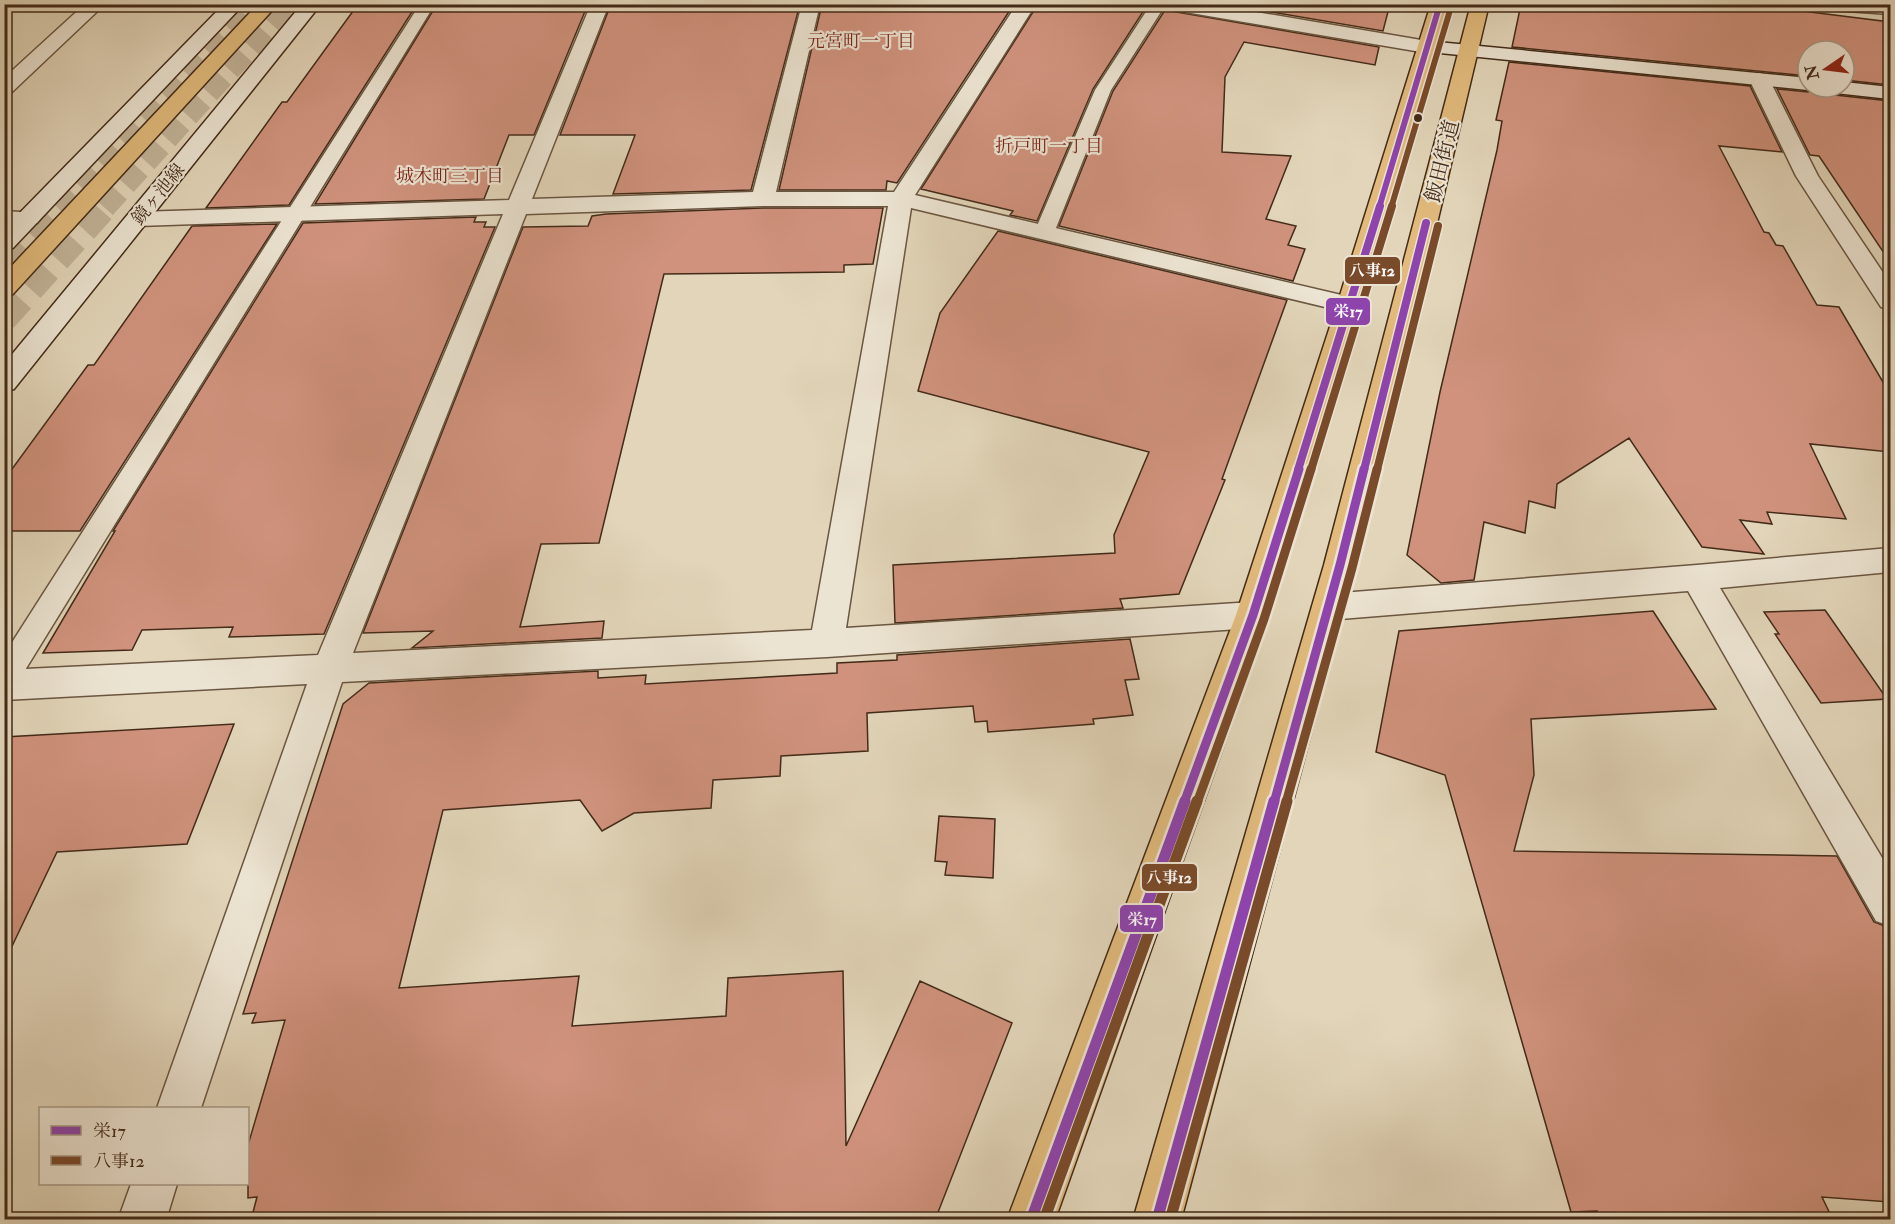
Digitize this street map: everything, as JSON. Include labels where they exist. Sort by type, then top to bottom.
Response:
[{"type":"highway","points":[[4,289],[269,4]]},
{"type":"highway","points":[[1031,1220],[1253,615],[1350,305],[1440,4]]},
{"type":"highway","name":"飯田街道","points":[[1157,1220],[1328,607],[1479,4]]},
{"type":"street","points":[[4,89],[96,4]]},
{"type":"street","points":[[4,243],[235,4]]},
{"type":"street","name":"鏡ヶ池線","points":[[4,383],[312,4]]},
{"type":"street","points":[[179,1107],[329,670],[600,4]]},
{"type":"street","points":[[763,199],[811,4]]},
{"type":"street","points":[[827,643],[901,199],[1027,4]]},
{"type":"street","points":[[1173,4],[1212,8],[1427,47],[1796,83]]},
{"type":"street","points":[[1831,4],[1890,9]]},
{"type":"street","points":[[1759,79],[1807,176],[1890,301]]},
{"type":"street","points":[[1856,89],[1890,93]]},
{"type":"street","points":[[138,219],[763,199],[901,199],[1350,305]]},
{"type":"street","points":[[4,219],[29,218]]},
{"type":"street","points":[[1328,607],[1697,578],[1890,560]]},
{"type":"street","points":[[1697,578],[1890,907]]},
{"type":"street","points":[[4,682],[329,670],[827,643],[1253,615]]},
{"type":"street","points":[[142,1220],[154,1185]]},
{"type":"lane","points":[[4,682],[428,4]]},
{"type":"lane","points":[[1044,233],[1102,90],[1159,4]]},
{"type":"building","points":[[378,4],[417,4],[289,205],[206,208],[282,102],[287,102],[356,7]]},
{"type":"building","points":[[437,4],[588,4],[534,135],[509,135],[484,199],[315,204]]},
{"type":"building","points":[[611,4],[800,4],[751,190],[613,194],[635,135],[560,135]]},
{"type":"building","points":[[822,4],[1014,4],[897,183],[887,181],[886,190],[779,190]]},
{"type":"building","points":[[1038,4],[1148,4],[1093,89],[1037,221],[1010,215],[1013,211],[921,189]]},
{"type":"building","points":[[1225,4],[1390,4],[1383,31]]},
{"type":"building","points":[[1521,4],[1745,4],[1890,22],[1890,85],[1856,81],[1856,39],[1796,39],[1796,75],[1512,47]]},
{"type":"building","points":[[1165,10],[1379,47],[1375,65],[1244,42],[1225,77],[1222,152],[1291,156],[1266,219],[1296,226],[1288,245],[1305,249],[1293,281],[1059,226],[1113,91]]},
{"type":"building","points":[[1509,62],[1750,86],[1782,152],[1719,146],[1764,232],[1769,233],[1776,245],[1783,246],[1817,305],[1839,307],[1890,394],[1890,452],[1810,444],[1846,519],[1767,512],[1772,524],[1740,520],[1764,554],[1702,547],[1629,438],[1557,484],[1555,508],[1529,501],[1525,533],[1484,522],[1474,580],[1441,583],[1407,555],[1440,392],[1497,150],[1502,121],[1496,120]]},
{"type":"building","points":[[1777,89],[1796,91],[1796,99],[1856,97],[1890,101],[1890,262],[1819,156],[1810,155]]},
{"type":"building","points":[[763,208],[883,208],[873,264],[844,265],[844,272],[664,274],[599,543],[541,544],[520,627],[604,621],[602,638],[412,648],[433,631],[363,633],[523,227],[588,226],[592,216],[606,214]]},
{"type":"building","points":[[476,217],[474,222],[486,222],[484,227],[495,227],[324,634],[229,637],[233,627],[142,630],[132,650],[43,653],[115,531],[113,531],[303,223]]},
{"type":"building","points":[[277,224],[80,531],[4,531],[4,480],[88,365],[94,365],[192,226]]},
{"type":"building","points":[[998,231],[1287,300],[1222,479],[1225,480],[1179,594],[1120,599],[1123,608],[895,623],[893,565],[1115,553],[1114,535],[1149,452],[918,391],[940,313]]},
{"type":"building","points":[[1825,610],[1887,699],[1821,703],[1775,634],[1779,634],[1764,612]]},
{"type":"building","points":[[1653,611],[1716,709],[1531,719],[1534,775],[1514,851],[1837,856],[1874,922],[1890,928],[1890,1202],[1822,1197],[1833,1220],[1598,1220],[1597,1211],[1571,1212],[1445,775],[1376,752],[1399,631]]},
{"type":"building","points":[[1130,639],[1139,679],[1125,680],[1133,715],[1093,719],[1094,724],[988,732],[987,721],[975,722],[973,706],[867,713],[868,751],[781,756],[780,776],[713,780],[711,808],[634,813],[602,831],[580,800],[443,810],[399,988],[579,976],[572,1026],[726,1016],[728,978],[843,971],[846,1146],[920,981],[1012,1023],[935,1220],[251,1220],[257,1197],[248,1198],[249,1142],[285,1020],[252,1023],[256,1013],[243,1014],[343,704],[369,683],[598,671],[598,678],[646,675],[645,684],[837,673],[837,663],[897,660],[897,655]]},
{"type":"building","points":[[234,724],[187,844],[57,852],[4,963],[4,737]]},
{"type":"building","points":[[939,816],[995,819],[993,878],[945,875],[947,862],[935,861]]},
{"type":"tunnel","points":[[58,208],[253,4]]},
{"type":"tunnel","points":[[105,208],[290,4]]},
{"type":"tunnel","points":[[4,264],[59,206]]},
{"type":"tunnel","points":[[4,319],[106,206]]},
{"type":"transit line","name":"栄17","points":[[1031,1220],[1253,615],[1350,305],[1440,4]]},
{"type":"transit line","name":"八事12","points":[[1044,1220],[1264,619],[1361,309],[1451,7]]},
{"type":"transit line","name":"栄17","points":[[1157,1220],[1340,565],[1426,223]]},
{"type":"transit line","name":"八事12","points":[[1170,1220],[1352,568],[1438,226]]},
{"type":"district","name":"元宮町一丁目","points":[[861,41]]},
{"type":"district","name":"折戸町一丁目","points":[[1049,146]]},
{"type":"district","name":"城木町三丁目","points":[[450,176]]}]
